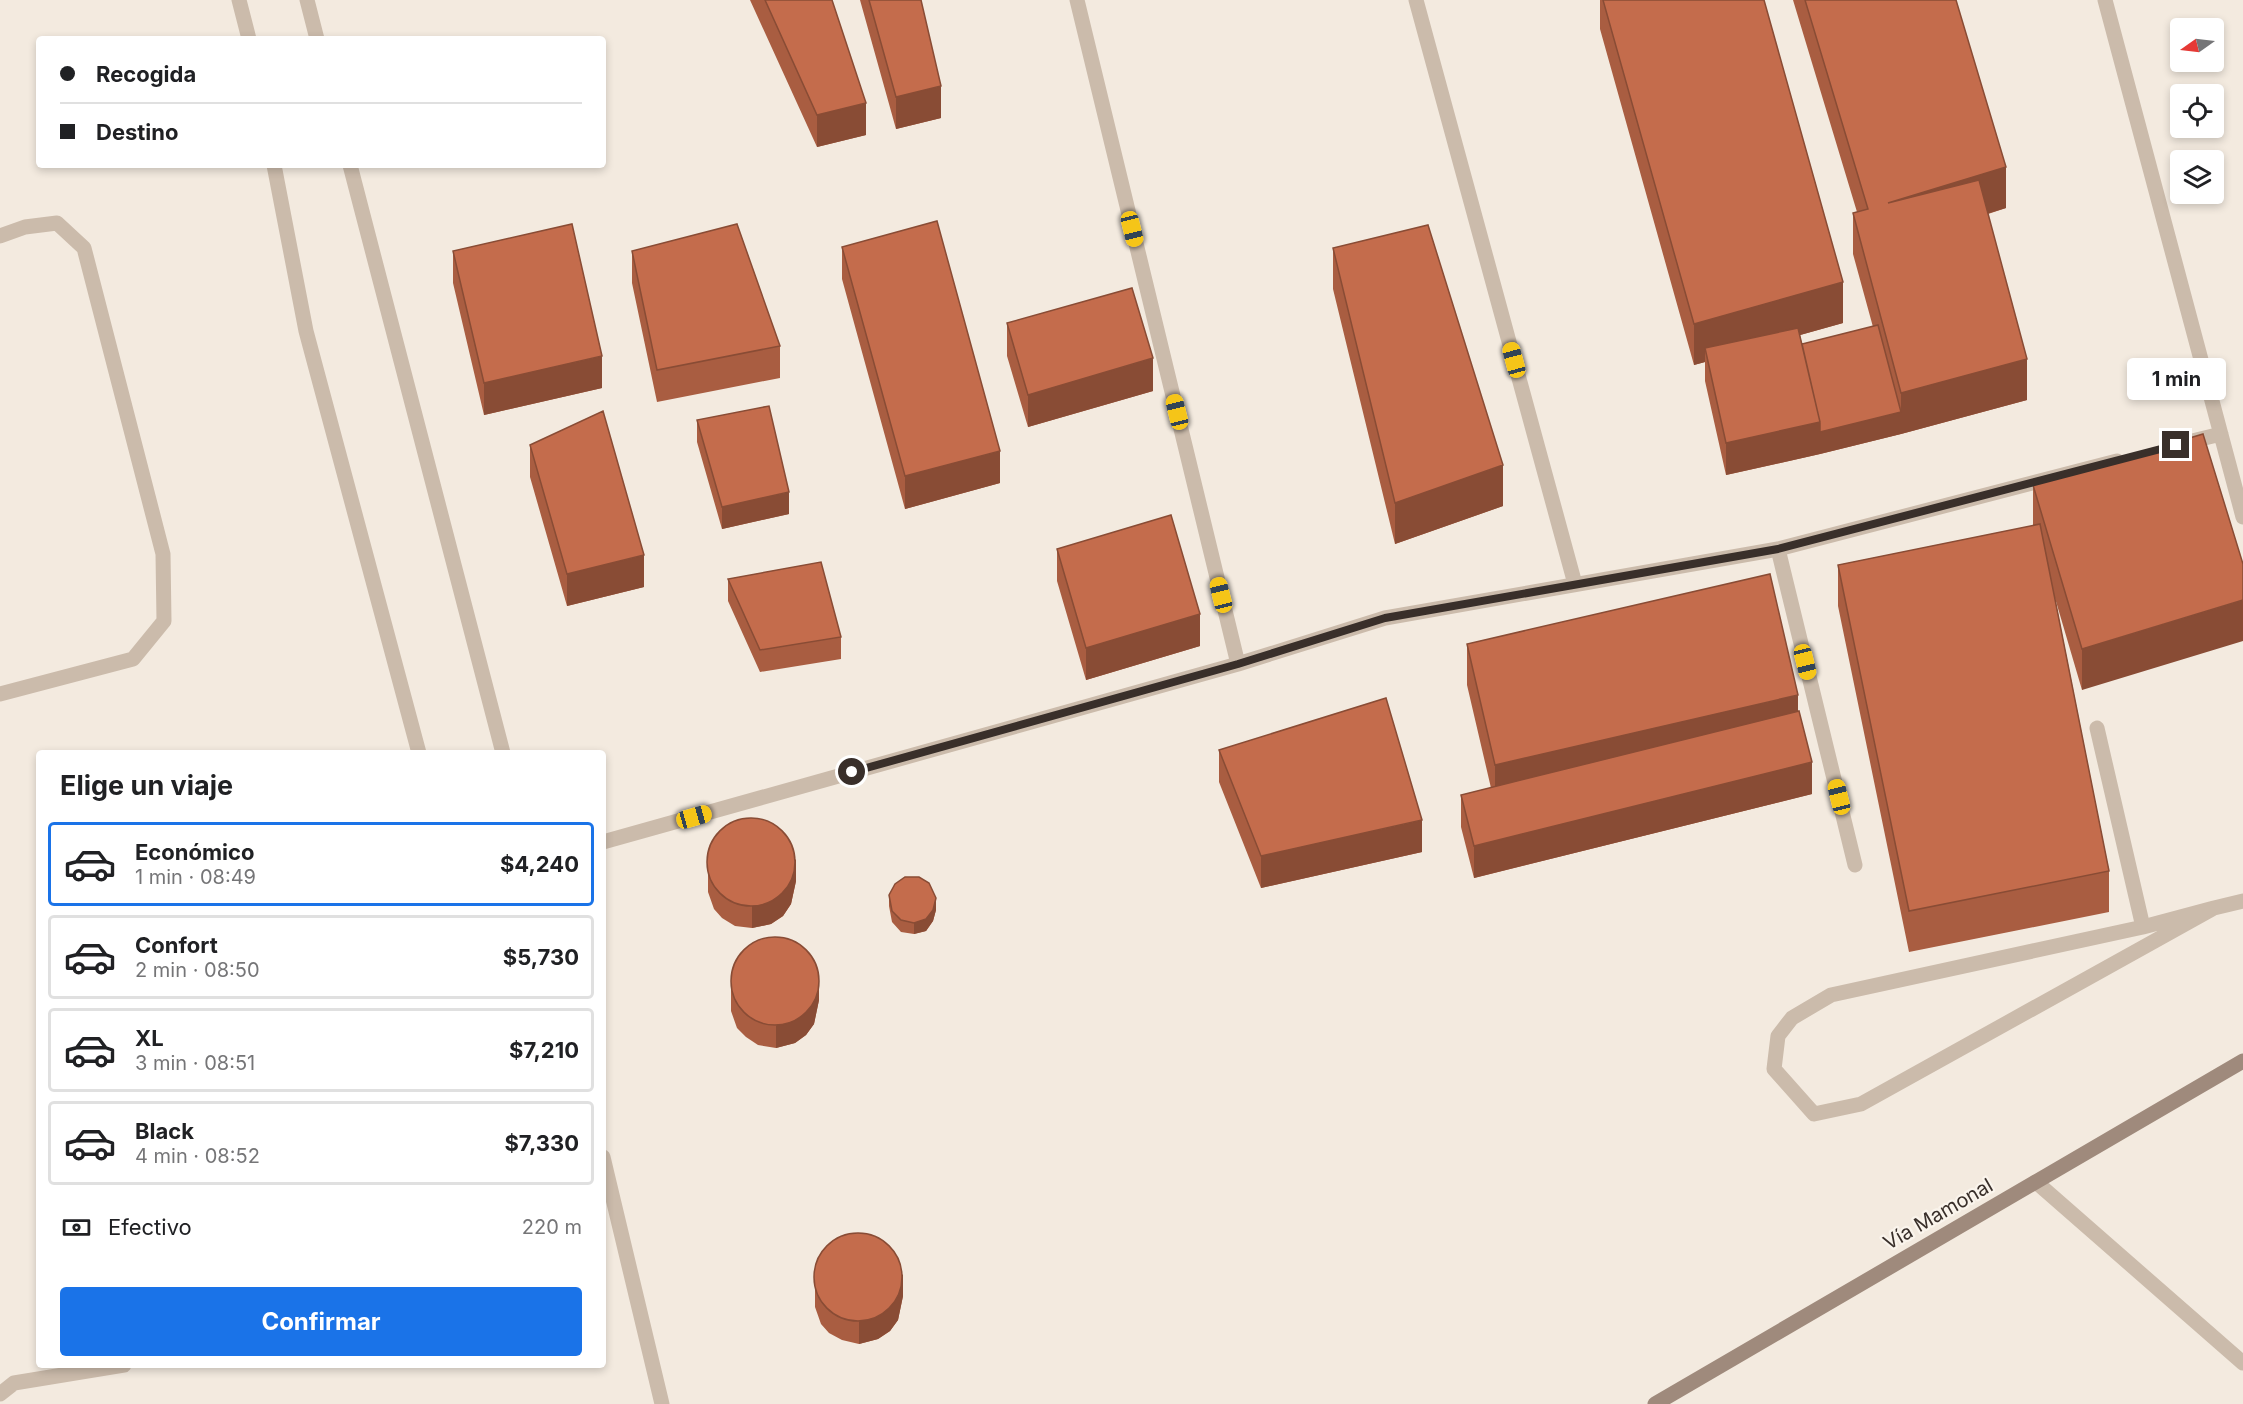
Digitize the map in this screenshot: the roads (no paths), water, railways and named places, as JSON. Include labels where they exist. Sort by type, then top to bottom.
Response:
[{"type":"street","name":"Vía Mamonal","points":[[1655,1404],[1675,1399],[2036,1182],[2243,1061]]},
{"type":"lane","points":[[239,0],[248,36]]},
{"type":"lane","points":[[307,0],[316,36]]},
{"type":"lane","points":[[1077,0],[1238,664]]},
{"type":"lane","points":[[1416,0],[1575,584]]},
{"type":"lane","points":[[2105,0],[2243,517]]},
{"type":"lane","points":[[275,168],[306,331],[418,750]]},
{"type":"lane","points":[[351,168],[502,750]]},
{"type":"lane","points":[[0,236],[26,226],[57,223],[84,248],[163,554],[164,621],[133,659],[0,694]]},
{"type":"lane","points":[[2164,448],[2222,434]]},
{"type":"lane","points":[[606,841],[1238,664],[1385,618],[1778,549],[2130,457]]},
{"type":"lane","points":[[1778,549],[1855,865]]},
{"type":"lane","points":[[2097,728],[2144,927]]},
{"type":"lane","points":[[2214,908],[1861,1104],[1814,1114],[1774,1069],[1778,1036],[1792,1018],[1831,995],[2144,927],[2214,908],[2243,901]]},
{"type":"lane","points":[[606,1170],[662,1404]]},
{"type":"lane","points":[[2036,1182],[2243,1363]]},
{"type":"lane","points":[[0,1394],[14,1383],[106,1368]]}]
